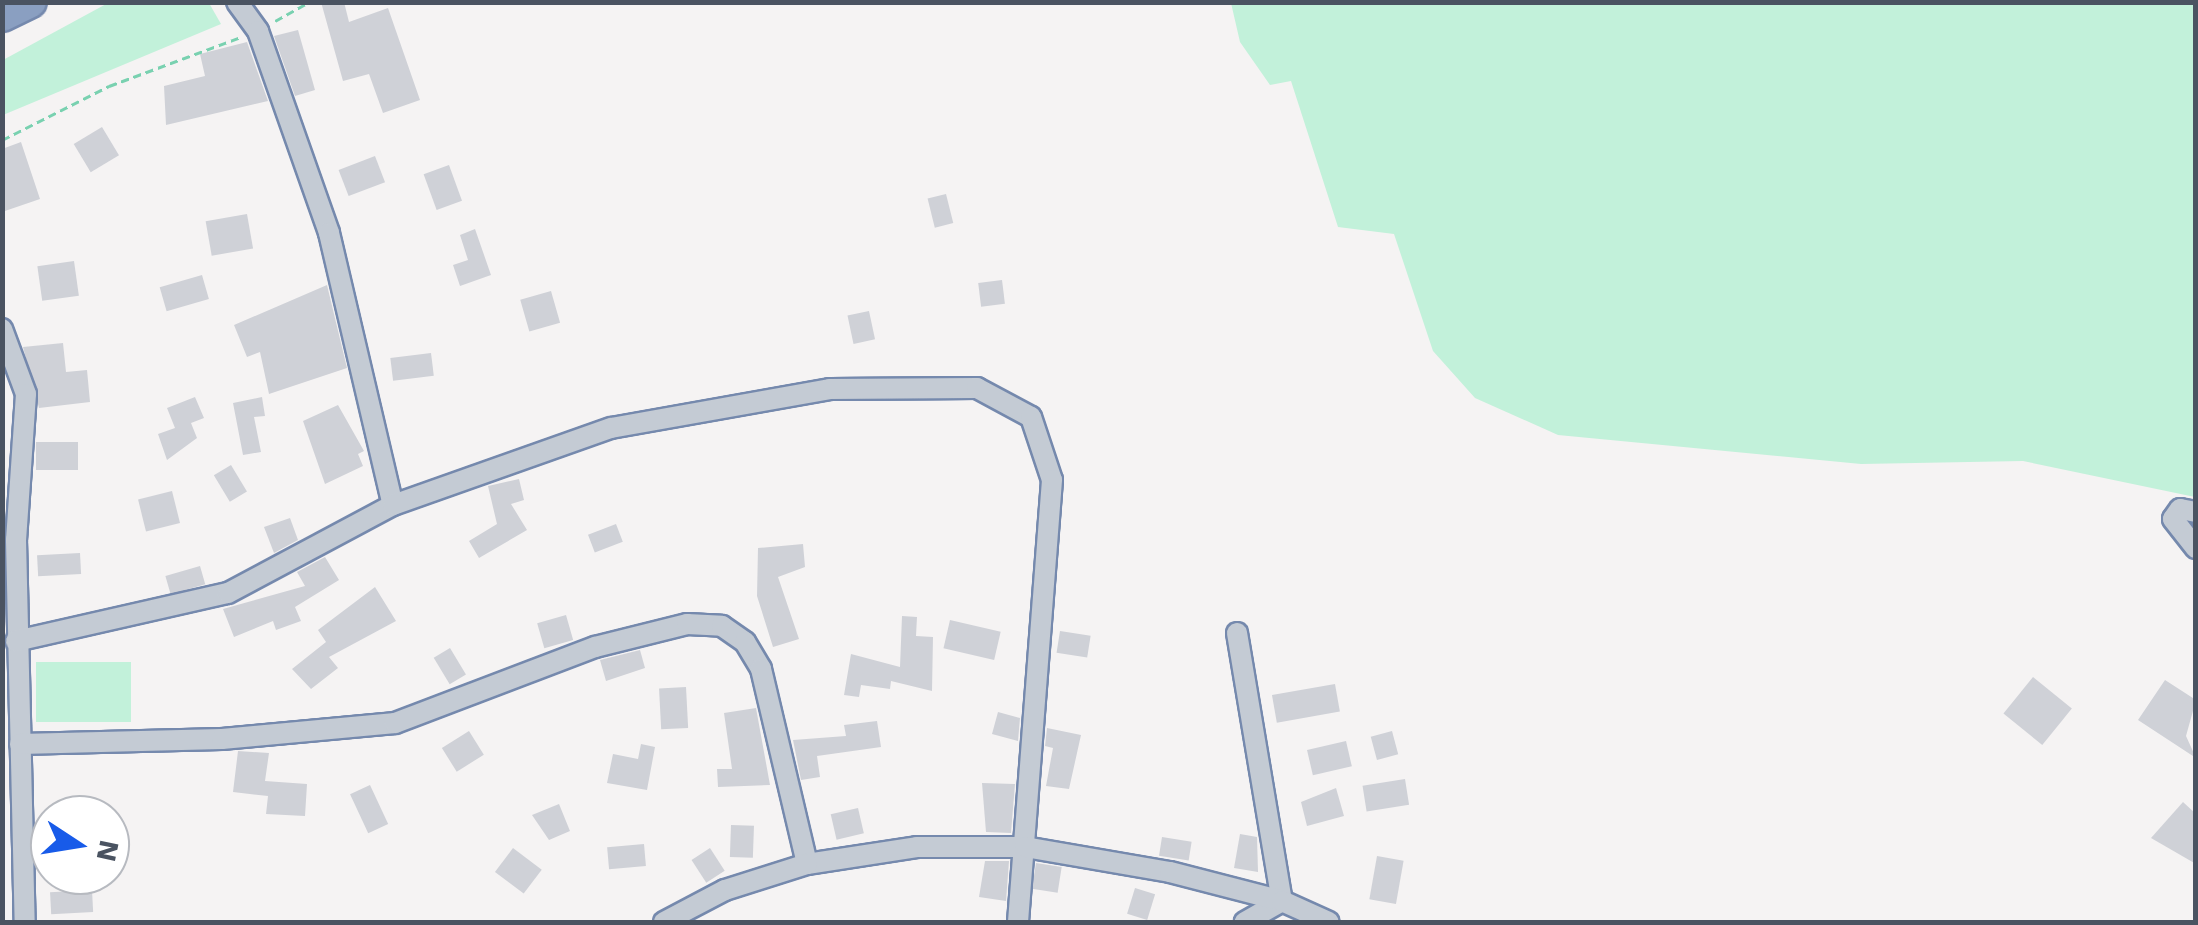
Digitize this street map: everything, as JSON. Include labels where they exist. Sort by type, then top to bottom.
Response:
[{"type":"highway","points":[[2,16],[31,2]]},
{"type":"street","points":[[238,2],[258,32],[329,233],[393,505]]},
{"type":"street","points":[[2,328],[26,394],[14,739],[24,922]]},
{"type":"street","points":[[16,641],[228,593],[393,505],[611,428],[830,389],[977,388],[1031,417],[1052,480],[1018,922]]},
{"type":"street","points":[[2196,512],[2180,509],[2173,518],[2196,548]]},
{"type":"street","points":[[14,739],[222,739],[395,723],[595,647],[687,624],[722,626],[744,642],[761,669],[807,864]]},
{"type":"street","points":[[1237,633],[1282,901]]},
{"type":"street","points":[[664,922],[725,890],[807,864],[917,846],[1024,847],[1282,901],[1329,922]]},
{"type":"street","points":[[1245,922],[1282,901]]},
{"type":"path","points":[[2,140],[110,86],[258,32],[309,2]]},
{"type":"green space","points":[[108,3],[209,3],[221,24],[3,115],[3,60]]},
{"type":"green space","points":[[1231,3],[2195,3],[2195,497],[2023,461],[1861,464],[1558,435],[1475,398],[1433,351],[1394,234],[1338,227],[1291,81],[1270,85],[1240,42]]},
{"type":"green space","points":[[36,662],[131,662],[131,722],[36,722]]},
{"type":"building","points":[[321,2],[344,2],[349,22],[388,8],[420,100],[383,113],[369,74],[343,81]]},
{"type":"building","points":[[298,30],[315,90],[295,96],[274,36]]},
{"type":"building","points":[[247,42],[268,101],[166,125],[164,86],[205,76],[200,54]]},
{"type":"building","points":[[102,127],[119,155],[91,172],[74,144]]},
{"type":"building","points":[[21,142],[40,199],[2,212],[2,149]]},
{"type":"building","points":[[375,156],[385,182],[349,196],[339,170]]},
{"type":"building","points":[[449,165],[462,201],[437,210],[424,174]]},
{"type":"building","points":[[946,194],[953,223],[935,228],[928,199]]},
{"type":"building","points":[[247,214],[253,248],[212,256],[206,221]]},
{"type":"building","points":[[475,229],[491,275],[460,286],[453,265],[468,260],[460,235]]},
{"type":"building","points":[[74,261],[79,296],[42,301],[37,266]]},
{"type":"building","points":[[202,275],[209,299],[167,311],[160,287]]},
{"type":"building","points":[[1002,280],[1005,304],[981,307],[978,283]]},
{"type":"building","points":[[327,285],[347,368],[269,394],[260,352],[247,357],[234,325]]},
{"type":"building","points":[[551,291],[560,323],[529,332],[520,300]]},
{"type":"building","points":[[869,311],[875,339],[854,344],[847,316]]},
{"type":"building","points":[[63,343],[66,372],[87,370],[90,402],[39,408],[23,347]]},
{"type":"building","points":[[431,353],[434,376],[393,381],[390,358]]},
{"type":"building","points":[[195,397],[204,418],[191,423],[197,438],[167,460],[158,434],[175,428],[167,408]]},
{"type":"building","points":[[262,397],[265,416],[254,417],[261,452],[243,455],[233,403]]},
{"type":"building","points":[[338,405],[364,451],[358,454],[363,466],[325,484],[303,421]]},
{"type":"building","points":[[36,442],[78,442],[78,470],[36,470]]},
{"type":"building","points":[[231,465],[247,492],[230,502],[214,475]]},
{"type":"building","points":[[519,479],[524,500],[511,504],[527,530],[479,558],[469,541],[497,524],[488,486]]},
{"type":"building","points":[[172,491],[180,523],[146,531],[138,499]]},
{"type":"building","points":[[290,518],[298,540],[274,553],[264,527]]},
{"type":"building","points":[[616,524],[623,542],[595,552],[588,535]]},
{"type":"building","points":[[803,544],[805,567],[778,577],[799,639],[773,647],[757,596],[758,548]]},
{"type":"building","points":[[80,553],[81,574],[38,576],[37,555]]},
{"type":"building","points":[[325,557],[339,580],[295,607],[301,621],[276,630],[273,621],[234,637],[223,609],[305,586],[297,572]]},
{"type":"building","points":[[200,566],[205,584],[171,594],[165,576]]},
{"type":"building","points":[[375,587],[396,621],[329,657],[338,668],[311,689],[292,669],[326,642],[318,630]]},
{"type":"building","points":[[566,615],[573,640],[544,648],[537,623]]},
{"type":"building","points":[[902,616],[917,617],[916,636],[933,637],[932,691],[891,681],[890,689],[861,685],[859,697],[844,695],[851,654],[900,667]]},
{"type":"building","points":[[950,620],[1001,632],[994,660],[943,648]]},
{"type":"building","points":[[1060,631],[1091,636],[1087,658],[1057,653]]},
{"type":"building","points":[[450,648],[466,675],[450,684],[434,658]]},
{"type":"building","points":[[640,650],[645,668],[606,681],[600,660]]},
{"type":"building","points":[[2033,677],[2072,708],[2042,745],[2003,714]]},
{"type":"building","points":[[2165,680],[2196,700],[2186,736],[2196,758],[2138,720]]},
{"type":"building","points":[[1335,684],[1340,712],[1277,723],[1272,695]]},
{"type":"building","points":[[686,687],[688,728],[661,729],[659,688]]},
{"type":"building","points":[[756,708],[770,785],[718,787],[717,769],[732,769],[724,713]]},
{"type":"building","points":[[998,712],[1020,718],[1018,741],[992,734]]},
{"type":"building","points":[[877,721],[881,747],[817,756],[820,777],[801,780],[793,740],[846,736],[844,725]]},
{"type":"building","points":[[1047,728],[1081,735],[1069,789],[1046,786],[1053,748],[1045,746]]},
{"type":"building","points":[[469,731],[484,755],[457,772],[442,748]]},
{"type":"building","points":[[1392,731],[1398,754],[1377,760],[1371,737]]},
{"type":"building","points":[[1346,741],[1352,766],[1313,775],[1307,750]]},
{"type":"building","points":[[641,744],[655,747],[647,790],[607,783],[613,754],[638,759]]},
{"type":"building","points":[[238,751],[269,753],[265,781],[307,784],[305,816],[266,814],[268,796],[233,792]]},
{"type":"building","points":[[1405,779],[1409,805],[1367,811],[1363,786]]},
{"type":"building","points":[[982,783],[1015,784],[1011,833],[986,832]]},
{"type":"building","points":[[370,785],[388,824],[368,833],[350,794]]},
{"type":"building","points":[[1336,788],[1344,816],[1307,826],[1301,802]]},
{"type":"building","points":[[2183,802],[2196,814],[2196,864],[2151,838]]},
{"type":"building","points":[[559,804],[570,831],[549,840],[532,815]]},
{"type":"building","points":[[858,808],[864,833],[837,840],[831,814]]},
{"type":"building","points":[[731,825],[754,826],[753,858],[730,857]]},
{"type":"building","points":[[1240,834],[1257,837],[1258,872],[1234,868]]},
{"type":"building","points":[[1162,837],[1192,842],[1189,860],[1159,856]]},
{"type":"building","points":[[644,844],[646,866],[609,869],[607,847]]},
{"type":"building","points":[[513,848],[542,870],[524,894],[495,872]]},
{"type":"building","points":[[710,848],[725,871],[706,883],[692,860]]},
{"type":"building","points":[[1377,856],[1404,861],[1396,904],[1369,899]]},
{"type":"building","points":[[985,861],[1009,861],[1006,901],[979,897]]},
{"type":"building","points":[[1036,863],[1062,867],[1058,893],[1032,889]]},
{"type":"building","points":[[1135,888],[1155,894],[1147,920],[1127,914]]},
{"type":"building","points":[[50,895],[92,895],[93,912],[51,914]]}]
